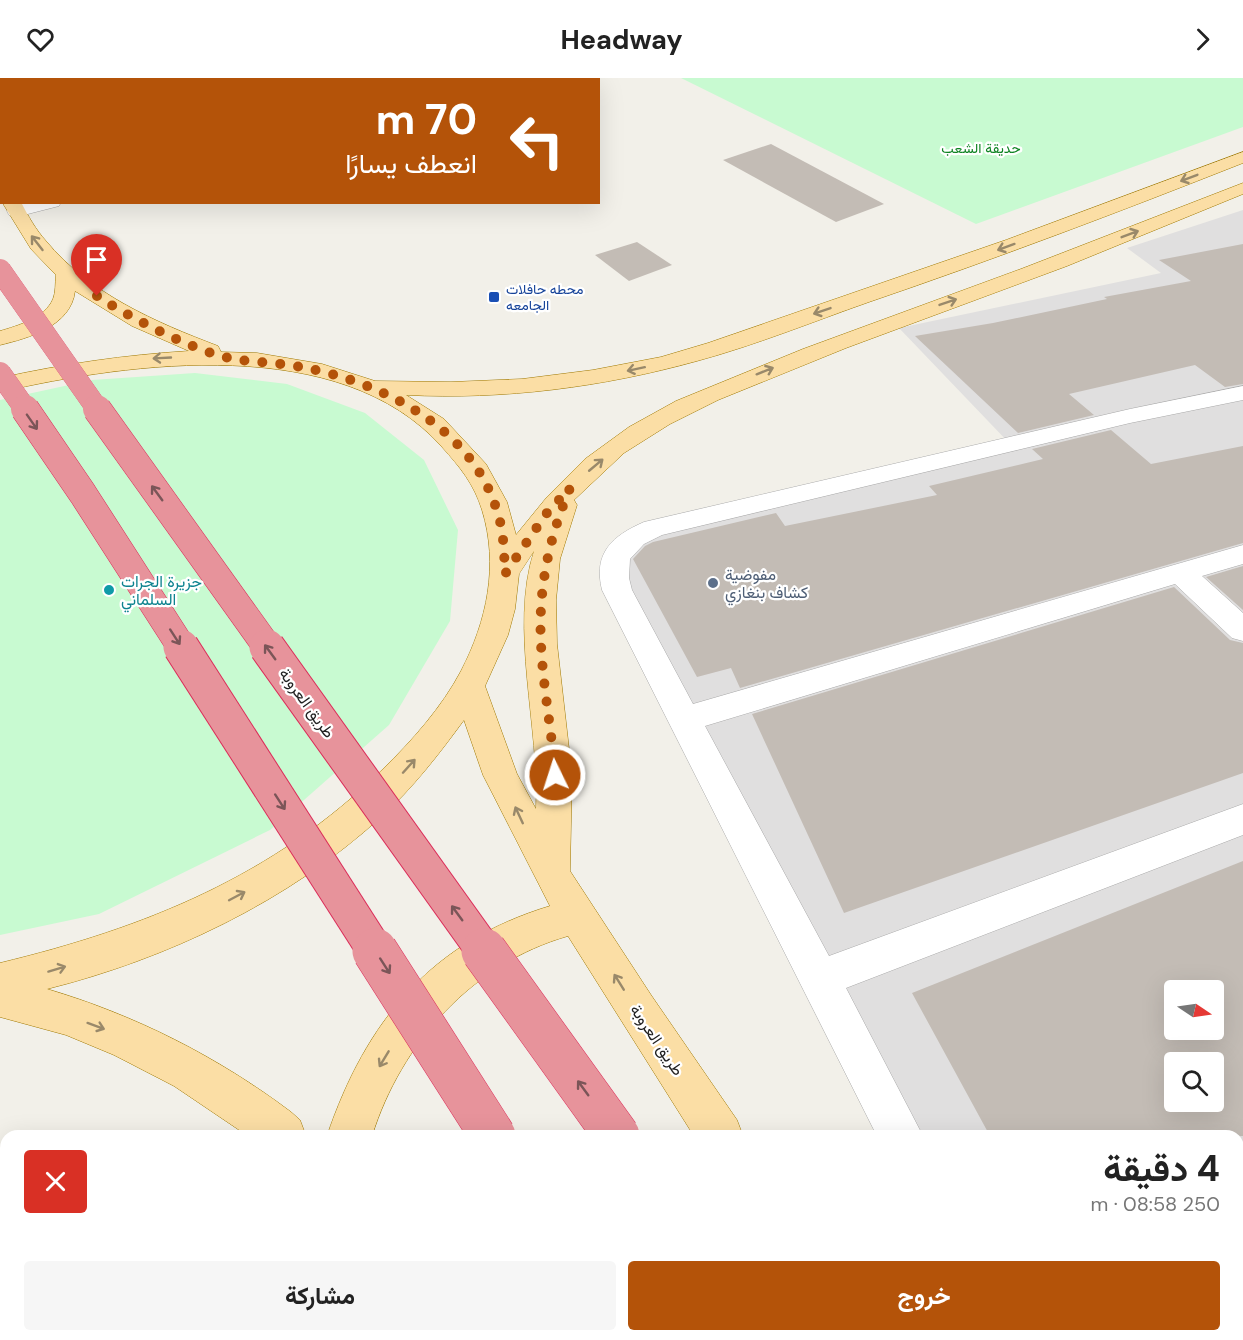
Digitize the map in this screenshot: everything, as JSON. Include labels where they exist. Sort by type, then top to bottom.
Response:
[{"type":"highway","name":"طريق العروبة","points":[[0,270],[53,348],[613,1130]]},
{"type":"highway","points":[[0,373],[83,494],[489,1130]]},
{"type":"main road","points":[[369,386],[444,389],[521,386],[596,377],[665,363],[1045,233],[1243,157]]},
{"type":"main road","points":[[505,574],[546,514],[570,488],[595,464],[628,439],[663,417],[700,398],[832,345],[1001,284],[1243,189]]},
{"type":"main road","points":[[14,207],[39,246],[66,274],[134,318],[228,358]]},
{"type":"main road","points":[[0,338],[37,324],[58,309],[63,301],[66,274]]},
{"type":"main road","points":[[0,385],[60,371],[112,363],[191,357],[228,358],[303,367],[369,386],[399,400],[425,417],[449,436],[469,458],[486,483],[497,510],[504,541],[505,574],[500,609],[488,647],[469,686],[442,727],[407,769],[364,810],[312,850],[254,887],[189,921],[117,950],[43,973],[0,982]]},
{"type":"main road","points":[[551,874],[555,775],[541,644],[541,600],[546,559],[556,522],[570,488]]},
{"type":"main road","name":"طريق العروبة","points":[[469,686],[501,775],[551,874],[636,1009],[717,1130]]},
{"type":"main road","points":[[351,1130],[371,1081],[397,1037],[427,1000],[462,969],[499,944],[539,926],[576,916]]},
{"type":"main road","points":[[0,997],[43,1007],[105,1029],[165,1056],[224,1091],[276,1130]]},
{"type":"street","points":[[14,207],[36,204]]},
{"type":"street","points":[[898,1130],[613,578],[613,565],[618,553],[626,543],[654,528],[1130,416],[1243,393]]},
{"type":"street","points":[[684,719],[1243,554]]},
{"type":"street","points":[[1179,572],[1243,630]]},
{"type":"street","points":[[819,979],[1243,819]]},
{"type":"shaded area","points":[[1243,210],[1243,1130],[916,1130],[614,572],[636,536],[1011,445],[899,328],[1161,273],[1127,248]]},
{"type":"green space","name":"حديقة الشعب","points":[[681,78],[1243,78],[1243,127],[976,224]]},
{"type":"green space","points":[[195,373],[287,384],[365,413],[424,460],[458,530],[450,621],[389,725],[270,830],[99,914],[0,935],[0,400],[92,380]]},
{"type":"building","points":[[771,144],[884,204],[836,222],[723,160]]},
{"type":"building","points":[[637,242],[672,265],[629,281],[595,255]]},
{"type":"building","points":[[1243,244],[1243,384],[1225,387],[1195,365],[1069,394],[1094,415],[1018,433],[915,336],[993,323],[1107,299],[1104,297],[1191,281],[1159,260]]},
{"type":"building","points":[[1111,430],[1151,464],[1243,446],[1243,543],[740,688],[731,668],[697,677],[633,559],[645,546],[653,542],[776,513],[785,526],[937,495],[929,486],[1043,459],[1032,449]]},
{"type":"building","points":[[1243,566],[1243,610],[1206,577]]},
{"type":"building","points":[[1174,587],[1230,640],[1243,643],[1243,773],[844,913],[752,714]]},
{"type":"building","points":[[1243,861],[1243,1130],[987,1130],[912,993]]},
{"type":"place","name":"محطه حافلات الجامعه","points":[[494,297]]},
{"type":"place","name":"مفوضية كشاف بنغازي","points":[[713,583]]},
{"type":"place","name":"جزيرة الجرات السلماني","points":[[109,590]]},
{"type":"route","points":[[97,296],[162,332],[228,358],[267,361],[337,375],[399,400],[425,417],[449,436],[469,458],[486,483],[497,510],[504,541],[505,574],[546,514],[570,488],[556,522],[546,559],[541,600],[541,644],[555,775]]}]
